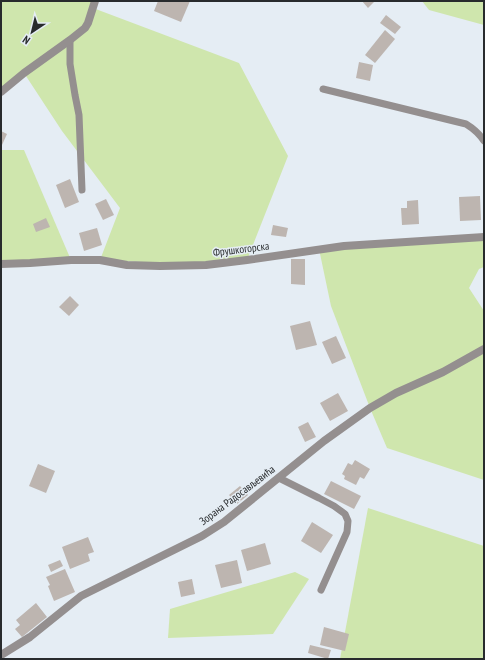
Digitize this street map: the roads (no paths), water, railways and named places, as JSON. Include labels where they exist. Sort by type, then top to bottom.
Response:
[{"type":"street","points":[[1,92],[85,28],[95,1]]},
{"type":"street","name":"Фрушкогорска","points":[[1,264],[100,260],[127,265],[206,265],[344,246],[484,237]]},
{"type":"street","name":"Зорана Радосављевића","points":[[1,655],[30,637],[81,596],[202,536],[224,522],[324,441],[370,408],[396,393],[444,372],[484,349]]},
{"type":"lane","points":[[70,40],[70,64],[79,115],[82,190]]},
{"type":"lane","points":[[323,89],[466,124],[481,135],[484,141]]},
{"type":"lane","points":[[279,478],[334,506],[345,514],[348,521],[348,532],[321,590]]}]
